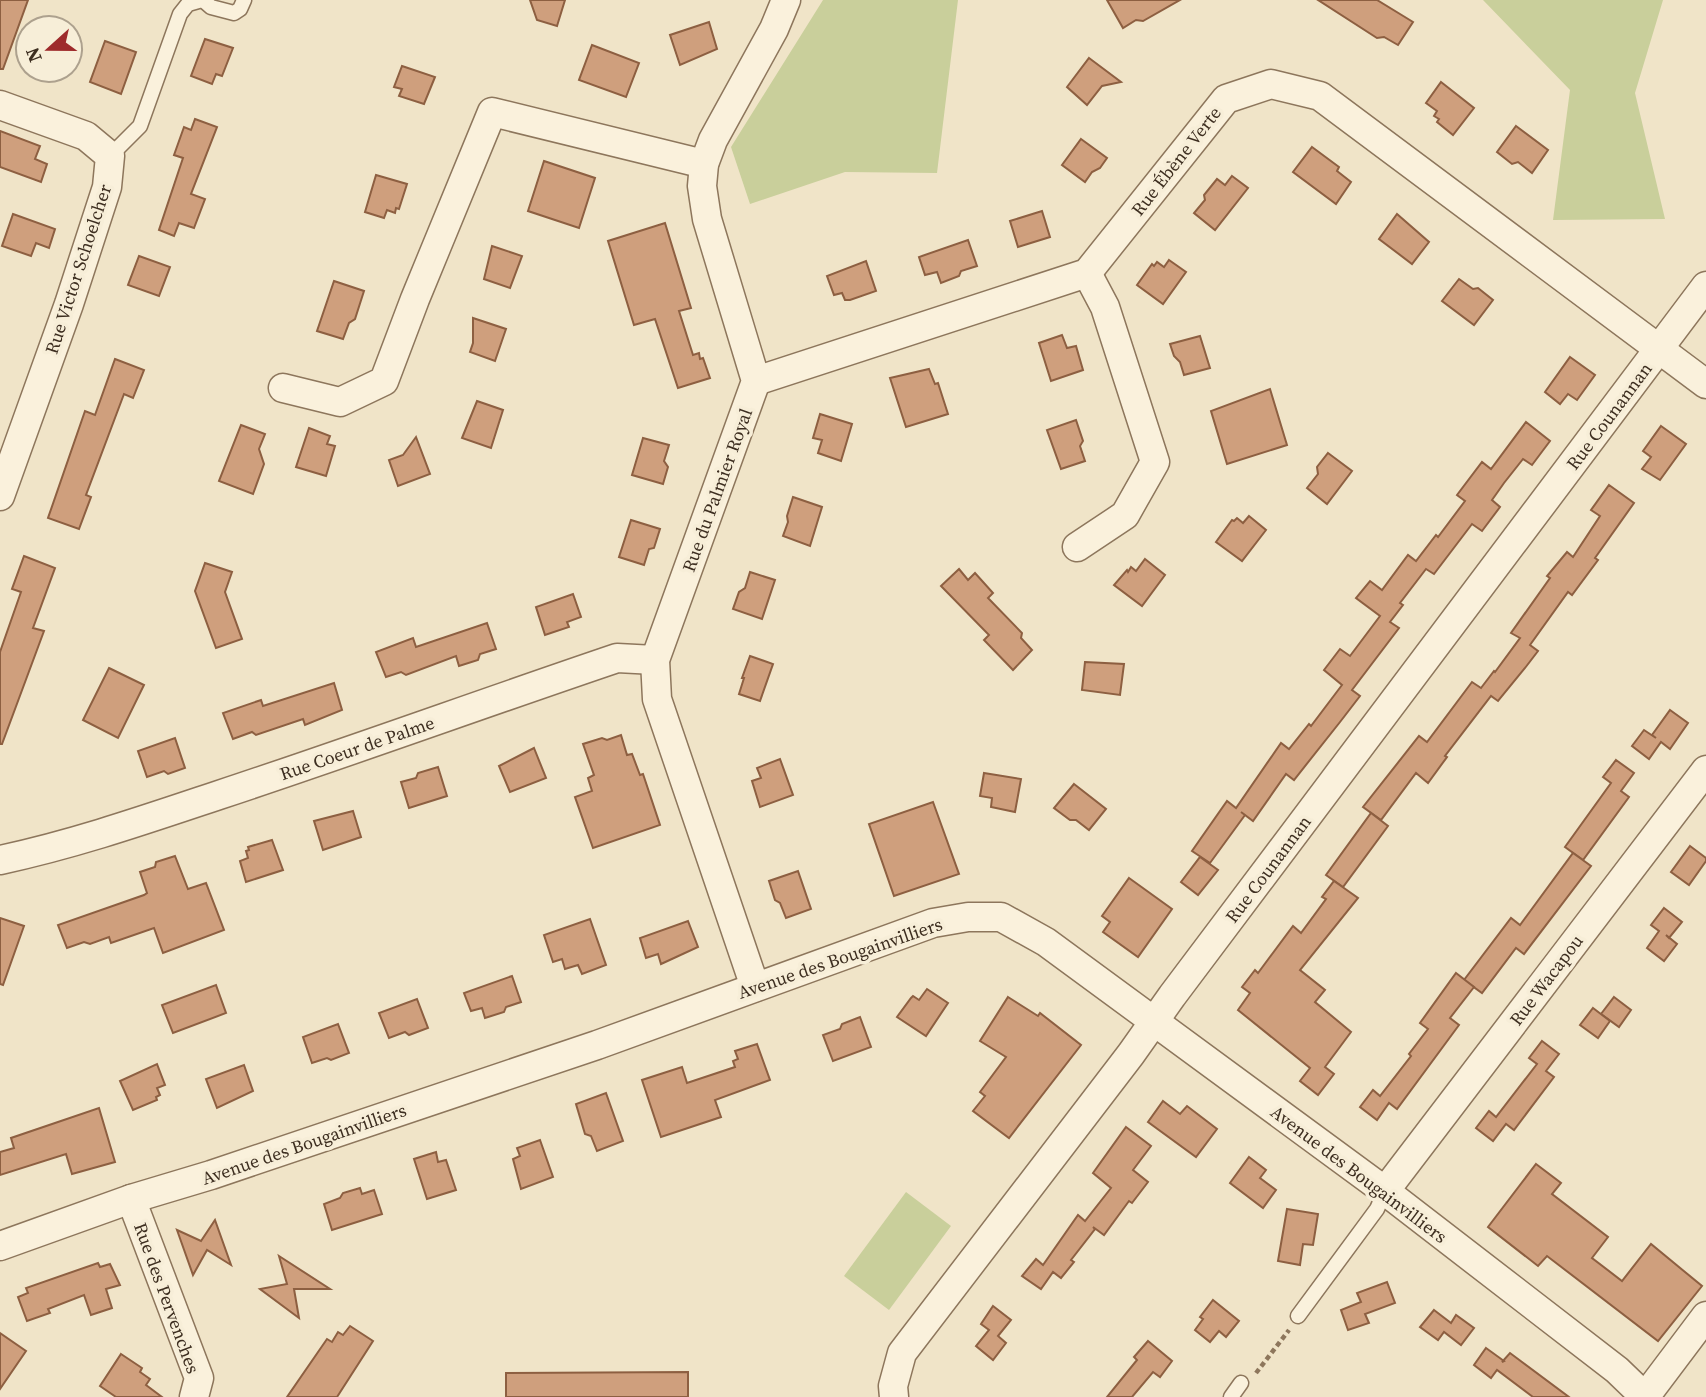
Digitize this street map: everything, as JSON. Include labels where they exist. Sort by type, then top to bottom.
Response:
[{"type":"street","points":[[786,0],[774,29],[713,140],[704,164],[702,186],[707,219],[756,381],[1087,273],[1105,307],[1155,461],[1125,515],[1077,547]]},
{"type":"street","name":"Rue Ébène Verte","points":[[1087,273],[1226,99],[1271,84],[1320,96],[1706,384]]},
{"type":"street","points":[[0,106],[86,136],[110,156]]},
{"type":"street","points":[[282,388],[341,402],[384,381],[492,113],[704,164]]},
{"type":"street","name":"Rue Victor Schoelcher","points":[[0,496],[86,252],[107,187],[110,156]]},
{"type":"street","name":"Rue Counannan","points":[[894,1397],[893,1386],[902,1353],[1154,1023],[1706,286]]},
{"type":"street","name":"Rue du Palmier Royal","points":[[755,987],[657,699],[655,660],[756,381]]},
{"type":"street","name":"Rue Coeur de Palme","points":[[0,860],[60,847],[294,771],[617,658],[655,660]]},
{"type":"street","name":"Rue Wacapou","points":[[1385,1191],[1706,770]]},
{"type":"street","name":"Avenue des Bougainvilliers","points":[[0,1246],[131,1199],[211,1175],[597,1045],[933,923],[968,917],[1001,917],[1046,942],[1385,1191],[1617,1370],[1645,1397]]},
{"type":"street","name":"Rue des Pervenches","points":[[131,1199],[199,1378],[194,1397]]},
{"type":"street","points":[[1645,1397],[1706,1316]]},
{"type":"lane","points":[[110,156],[140,126],[180,14],[188,4],[203,0],[211,7],[234,13],[240,9],[244,0]]},
{"type":"lane","points":[[1298,1316],[1377,1209],[1385,1191]]},
{"type":"lane","points":[[1231,1397],[1241,1383]]},
{"type":"path","points":[[1241,1383],[1257,1373],[1298,1316]]},
{"type":"green space","points":[[823,0],[958,0],[937,173],[845,172],[750,204],[731,147]]},
{"type":"green space","points":[[1483,0],[1663,0],[1635,93],[1665,219],[1553,220],[1570,90]]},
{"type":"green space","points":[[906,1192],[951,1226],[889,1310],[844,1276]]},
{"type":"building","points":[[0,0],[28,0],[23,14],[14,14],[14,39],[3,69],[0,69]]},
{"type":"building","points":[[530,0],[565,0],[557,26],[537,20]]},
{"type":"building","points":[[1107,0],[1180,0],[1143,21],[1136,20],[1123,28]]},
{"type":"building","points":[[1318,0],[1377,0],[1413,22],[1398,45],[1384,37],[1377,38]]},
{"type":"building","points":[[709,22],[717,49],[680,65],[670,35]]},
{"type":"building","points":[[205,39],[233,48],[222,76],[216,74],[212,84],[191,76]]},
{"type":"building","points":[[105,41],[136,52],[121,94],[90,82]]},
{"type":"building","points":[[592,45],[639,63],[626,97],[579,80]]},
{"type":"building","points":[[1089,58],[1121,82],[1102,86],[1087,105],[1067,87]]},
{"type":"building","points":[[402,66],[435,77],[424,104],[399,96],[402,89],[394,87]]},
{"type":"building","points":[[1441,82],[1474,108],[1453,135],[1437,122],[1439,119],[1434,116],[1437,111],[1426,103]]},
{"type":"building","points":[[195,119],[217,127],[191,194],[205,199],[194,228],[179,223],[174,236],[159,230],[183,158],[174,155],[184,127],[191,130]]},
{"type":"building","points":[[1516,126],[1548,150],[1532,173],[1518,162],[1512,164],[1497,152]]},
{"type":"building","points":[[0,131],[40,146],[35,159],[47,164],[41,182],[0,167]]},
{"type":"building","points":[[1081,139],[1107,158],[1085,182],[1062,165]]},
{"type":"building","points":[[1312,147],[1339,167],[1337,171],[1351,182],[1336,204],[1293,172]]},
{"type":"building","points":[[544,161],[595,178],[579,228],[528,211]]},
{"type":"building","points":[[376,175],[407,184],[399,209],[396,208],[395,213],[387,210],[384,218],[365,212]]},
{"type":"building","points":[[1232,176],[1248,188],[1215,230],[1194,213],[1217,179],[1225,185]]},
{"type":"building","points":[[1042,211],[1050,237],[1018,247],[1010,221]]},
{"type":"building","points":[[13,214],[55,229],[49,248],[36,243],[31,256],[2,246]]},
{"type":"building","points":[[1397,214],[1429,242],[1412,264],[1379,239]]},
{"type":"building","points":[[665,223],[691,308],[679,311],[693,355],[699,353],[700,359],[703,358],[710,378],[678,388],[655,319],[634,325],[608,241]]},
{"type":"building","points":[[968,240],[977,266],[961,271],[959,276],[941,283],[937,272],[925,275],[919,257]]},
{"type":"building","points":[[492,246],[522,256],[510,288],[484,279]]},
{"type":"building","points":[[139,256],[170,267],[159,296],[128,285]]},
{"type":"building","points":[[1169,260],[1186,272],[1163,304],[1137,285],[1152,264],[1154,266],[1157,262],[1164,267]]},
{"type":"building","points":[[866,261],[876,291],[850,300],[845,300],[842,293],[834,295],[827,276]]},
{"type":"building","points":[[1459,279],[1473,289],[1478,288],[1493,300],[1474,325],[1442,301]]},
{"type":"building","points":[[334,281],[364,291],[355,319],[349,323],[343,339],[317,331]]},
{"type":"building","points":[[473,318],[506,329],[495,361],[470,352],[473,343]]},
{"type":"building","points":[[1062,335],[1067,348],[1076,346],[1083,370],[1051,381],[1039,343]]},
{"type":"building","points":[[1200,336],[1210,368],[1184,375],[1170,344]]},
{"type":"building","points":[[1570,357],[1595,375],[1577,400],[1568,394],[1560,404],[1545,392]]},
{"type":"building","points":[[115,359],[144,370],[133,398],[124,394],[86,495],[91,497],[79,529],[48,518],[85,411],[95,415]]},
{"type":"building","points":[[929,369],[935,384],[938,383],[948,414],[906,427],[890,378]]},
{"type":"building","points":[[1270,389],[1287,445],[1227,464],[1211,411]]},
{"type":"building","points":[[477,401],[503,410],[491,448],[462,438]]},
{"type":"building","points":[[820,414],[852,424],[841,461],[818,453],[822,440],[813,438]]},
{"type":"building","points":[[1076,420],[1083,441],[1080,446],[1085,461],[1061,469],[1047,430]]},
{"type":"building","points":[[1526,422],[1550,441],[1532,465],[1523,459],[1504,483],[1492,500],[1500,507],[1482,531],[1472,524],[1434,574],[1426,569],[1400,603],[1403,605],[1390,622],[1399,628],[1352,690],[1360,696],[1294,780],[1286,774],[1253,821],[1245,815],[1210,863],[1192,851],[1227,801],[1236,808],[1281,743],[1289,749],[1309,724],[1311,726],[1342,685],[1324,670],[1340,649],[1350,656],[1380,616],[1356,598],[1370,581],[1382,590],[1408,555],[1416,561],[1465,501],[1457,495],[1482,462],[1491,469]]},
{"type":"building","points":[[241,425],[265,434],[259,449],[264,464],[253,494],[219,481]]},
{"type":"building","points":[[1661,426],[1686,444],[1660,480],[1642,469],[1651,457],[1643,451]]},
{"type":"building","points":[[309,428],[330,436],[327,444],[335,446],[326,476],[296,467]]},
{"type":"building","points":[[416,437],[430,474],[398,486],[389,460],[403,455]]},
{"type":"building","points":[[643,438],[669,445],[664,461],[668,467],[663,484],[632,475]]},
{"type":"building","points":[[1328,453],[1352,471],[1327,504],[1307,488],[1318,474],[1317,467]]},
{"type":"building","points":[[1609,485],[1634,503],[1595,558],[1598,560],[1572,595],[1568,592],[1530,645],[1538,651],[1498,701],[1491,696],[1428,783],[1416,773],[1381,820],[1363,807],[1419,736],[1427,742],[1472,682],[1481,688],[1495,672],[1520,638],[1511,633],[1550,578],[1547,576],[1567,552],[1573,557],[1600,516],[1591,510]]},
{"type":"building","points":[[793,497],[822,507],[810,546],[783,536]]},
{"type":"building","points":[[1249,516],[1266,530],[1242,561],[1216,542],[1232,520],[1237,518],[1243,523]]},
{"type":"building","points":[[631,520],[660,529],[654,548],[649,549],[644,565],[619,557]]},
{"type":"building","points":[[24,556],[55,568],[33,628],[44,631],[0,744],[0,652],[21,592],[12,589]]},
{"type":"building","points":[[1145,559],[1165,575],[1142,606],[1114,585],[1131,567],[1136,571]]},
{"type":"building","points":[[205,563],[232,572],[225,592],[242,639],[216,648],[195,591]]},
{"type":"building","points":[[959,569],[968,580],[975,573],[993,593],[988,598],[1022,633],[1021,638],[1032,650],[1013,670],[984,640],[989,635],[941,586]]},
{"type":"building","points":[[750,572],[775,580],[762,619],[733,609],[739,592],[745,588]]},
{"type":"building","points":[[573,594],[581,617],[567,622],[569,627],[545,635],[536,607]]},
{"type":"building","points":[[487,623],[496,649],[480,654],[478,660],[459,666],[456,656],[406,675],[401,672],[386,677],[376,652],[413,638],[416,647]]},
{"type":"building","points":[[750,656],[773,664],[760,701],[739,694]]},
{"type":"building","points":[[1085,662],[1124,664],[1120,695],[1082,690]]},
{"type":"building","points":[[109,668],[144,685],[118,738],[83,720]]},
{"type":"building","points":[[334,683],[342,710],[305,725],[303,719],[256,735],[252,732],[233,739],[223,713],[261,700],[263,706]]},
{"type":"building","points":[[1670,710],[1688,723],[1670,749],[1661,742],[1649,759],[1632,746],[1644,730],[1656,738],[1652,735]]},
{"type":"building","points":[[621,735],[627,755],[632,754],[640,775],[643,774],[660,825],[593,848],[575,797],[592,791],[588,778],[594,775],[583,744]]},
{"type":"building","points":[[175,738],[185,768],[147,777],[138,751]]},
{"type":"building","points":[[534,748],[546,778],[510,792],[499,766]]},
{"type":"building","points":[[780,759],[793,795],[760,807],[752,781],[761,778],[757,768]]},
{"type":"building","points":[[1616,760],[1634,773],[1621,791],[1629,797],[1583,860],[1565,847],[1611,783],[1603,777]]},
{"type":"building","points":[[438,767],[447,796],[409,808],[401,782]]},
{"type":"building","points":[[984,773],[1021,779],[1015,812],[991,807],[992,798],[980,796]]},
{"type":"building","points":[[1074,784],[1106,809],[1089,830],[1054,808]]},
{"type":"building","points":[[933,802],[959,874],[894,896],[869,824]]},
{"type":"building","points":[[353,811],[361,837],[323,850],[314,821]]},
{"type":"building","points":[[1371,813],[1388,826],[1343,887],[1326,875]]},
{"type":"building","points":[[272,840],[283,870],[246,882],[240,861],[248,858],[248,847]]},
{"type":"building","points":[[1690,846],[1706,858],[1706,861],[1689,885],[1671,872]]},
{"type":"building","points":[[1573,853],[1591,866],[1524,954],[1516,948],[1482,993],[1464,980],[1511,918],[1520,925]]},
{"type":"building","points":[[175,856],[188,889],[206,883],[224,930],[163,953],[154,928],[111,943],[109,937],[67,948],[58,925],[144,895],[147,893],[140,872],[155,867],[156,862]]},
{"type":"building","points":[[1200,857],[1218,870],[1198,895],[1181,882]]},
{"type":"building","points":[[798,871],[811,909],[786,918],[780,903],[775,900],[769,881]]},
{"type":"building","points":[[1129,878],[1172,909],[1138,957],[1103,932],[1110,922],[1102,916]]},
{"type":"building","points":[[1334,881],[1358,898],[1300,970],[1325,990],[1315,1002],[1351,1032],[1325,1067],[1334,1074],[1318,1095],[1300,1081],[1310,1068],[1238,1010],[1250,993],[1242,987],[1255,970],[1258,973],[1293,926],[1301,933],[1326,899],[1322,897]]},
{"type":"building","points":[[1664,908],[1682,922],[1669,938],[1677,944],[1664,961],[1647,948],[1659,931],[1651,925]]},
{"type":"building","points":[[0,918],[24,926],[3,985],[0,984]]},
{"type":"building","points":[[590,919],[606,965],[582,974],[578,965],[565,969],[562,959],[553,962],[544,935]]},
{"type":"building","points":[[688,921],[698,947],[661,964],[658,954],[646,958],[640,938]]},
{"type":"building","points":[[1456,973],[1474,987],[1450,1018],[1459,1025],[1397,1109],[1389,1103],[1377,1120],[1360,1107],[1373,1090],[1380,1096],[1411,1056],[1409,1054],[1428,1029],[1420,1023]]},
{"type":"building","points":[[512,976],[521,1002],[506,1007],[504,1012],[485,1018],[482,1008],[471,1011],[464,993]]},
{"type":"building","points":[[216,985],[226,1013],[173,1033],[162,1005]]},
{"type":"building","points":[[927,989],[948,1003],[926,1036],[897,1017],[913,996],[919,1000]]},
{"type":"building","points":[[1008,997],[1038,1016],[1040,1013],[1081,1045],[1009,1138],[973,1111],[985,1096],[980,1092],[1006,1057],[980,1041]]},
{"type":"building","points":[[1614,997],[1631,1010],[1619,1027],[1601,1014]]},
{"type":"building","points":[[417,999],[428,1028],[389,1038],[379,1013]]},
{"type":"building","points":[[1593,1008],[1610,1021],[1598,1038],[1580,1025]]},
{"type":"building","points":[[860,1017],[871,1047],[833,1061],[823,1035]]},
{"type":"building","points":[[338,1024],[349,1053],[312,1063],[303,1037]]},
{"type":"building","points":[[1542,1041],[1559,1054],[1546,1071],[1554,1077],[1514,1130],[1506,1124],[1493,1141],[1476,1128],[1489,1111],[1496,1117],[1537,1064],[1529,1058]]},
{"type":"building","points":[[757,1044],[770,1080],[715,1100],[721,1117],[661,1137],[642,1080],[682,1067],[687,1083],[735,1067],[733,1061],[738,1059],[735,1051]]},
{"type":"building","points":[[157,1064],[165,1085],[157,1088],[160,1095],[156,1097],[157,1100],[133,1110],[120,1081]]},
{"type":"building","points":[[244,1065],[253,1091],[217,1108],[206,1079]]},
{"type":"building","points":[[606,1093],[623,1141],[597,1151],[591,1136],[585,1134],[576,1104]]},
{"type":"building","points":[[1163,1101],[1180,1114],[1187,1106],[1217,1129],[1196,1157],[1148,1122]]},
{"type":"building","points":[[99,1108],[115,1162],[72,1174],[66,1154],[0,1175],[0,1152],[14,1148],[11,1138]]},
{"type":"building","points":[[1126,1127],[1151,1146],[1133,1170],[1148,1182],[1132,1203],[1129,1201],[1104,1235],[1093,1227],[1095,1229],[1061,1278],[1053,1272],[1041,1289],[1022,1276],[1036,1259],[1043,1265],[1078,1215],[1085,1221],[1111,1188],[1093,1173]]},
{"type":"building","points":[[540,1140],[553,1177],[521,1189],[513,1159],[520,1156],[517,1148]]},
{"type":"building","points":[[436,1152],[438,1162],[446,1160],[456,1190],[427,1199],[414,1159]]},
{"type":"building","points":[[1249,1157],[1266,1170],[1260,1178],[1276,1190],[1263,1208],[1230,1183]]},
{"type":"building","points":[[1536,1164],[1561,1183],[1552,1194],[1608,1237],[1592,1258],[1622,1281],[1651,1244],[1702,1286],[1658,1341],[1547,1256],[1538,1266],[1488,1227]]},
{"type":"building","points":[[360,1188],[362,1194],[374,1190],[382,1214],[332,1230],[324,1204],[340,1198],[343,1193]]},
{"type":"building","points":[[1287,1209],[1318,1214],[1313,1245],[1303,1244],[1300,1265],[1278,1261]]},
{"type":"building","points":[[215,1220],[231,1265],[207,1250],[193,1275],[177,1230],[201,1241]]},
{"type":"building","points":[[279,1256],[330,1289],[294,1289],[299,1318],[260,1289],[287,1284]]},
{"type":"building","points":[[98,1263],[100,1267],[110,1264],[120,1285],[106,1289],[112,1308],[91,1315],[84,1295],[48,1309],[50,1313],[27,1321],[18,1297],[28,1293],[26,1288]]},
{"type":"building","points":[[1387,1282],[1395,1303],[1365,1314],[1369,1323],[1348,1330],[1341,1310],[1361,1302],[1357,1293]]},
{"type":"building","points":[[1213,1300],[1239,1321],[1226,1337],[1219,1331],[1210,1342],[1195,1330],[1203,1319],[1200,1317]]},
{"type":"building","points":[[993,1306],[1011,1320],[998,1336],[1006,1343],[993,1360],[976,1346],[989,1330],[981,1324]]},
{"type":"building","points":[[1434,1310],[1451,1323],[1456,1315],[1474,1328],[1461,1345],[1444,1332],[1438,1340],[1420,1327]]},
{"type":"building","points":[[350,1326],[373,1341],[337,1397],[287,1397],[327,1339],[332,1342],[338,1332],[343,1335]]},
{"type":"building","points":[[0,1333],[26,1351],[0,1389]]},
{"type":"building","points":[[1148,1341],[1172,1361],[1160,1377],[1153,1372],[1132,1397],[1107,1397],[1137,1360],[1134,1357]]},
{"type":"building","points":[[1486,1348],[1503,1361],[1510,1353],[1569,1397],[1533,1397],[1497,1370],[1491,1378],[1474,1365]]},
{"type":"building","points":[[121,1354],[142,1368],[140,1372],[150,1379],[146,1385],[162,1397],[116,1397],[100,1386]]},
{"type":"building","points":[[688,1372],[688,1397],[506,1397],[506,1373]]}]
